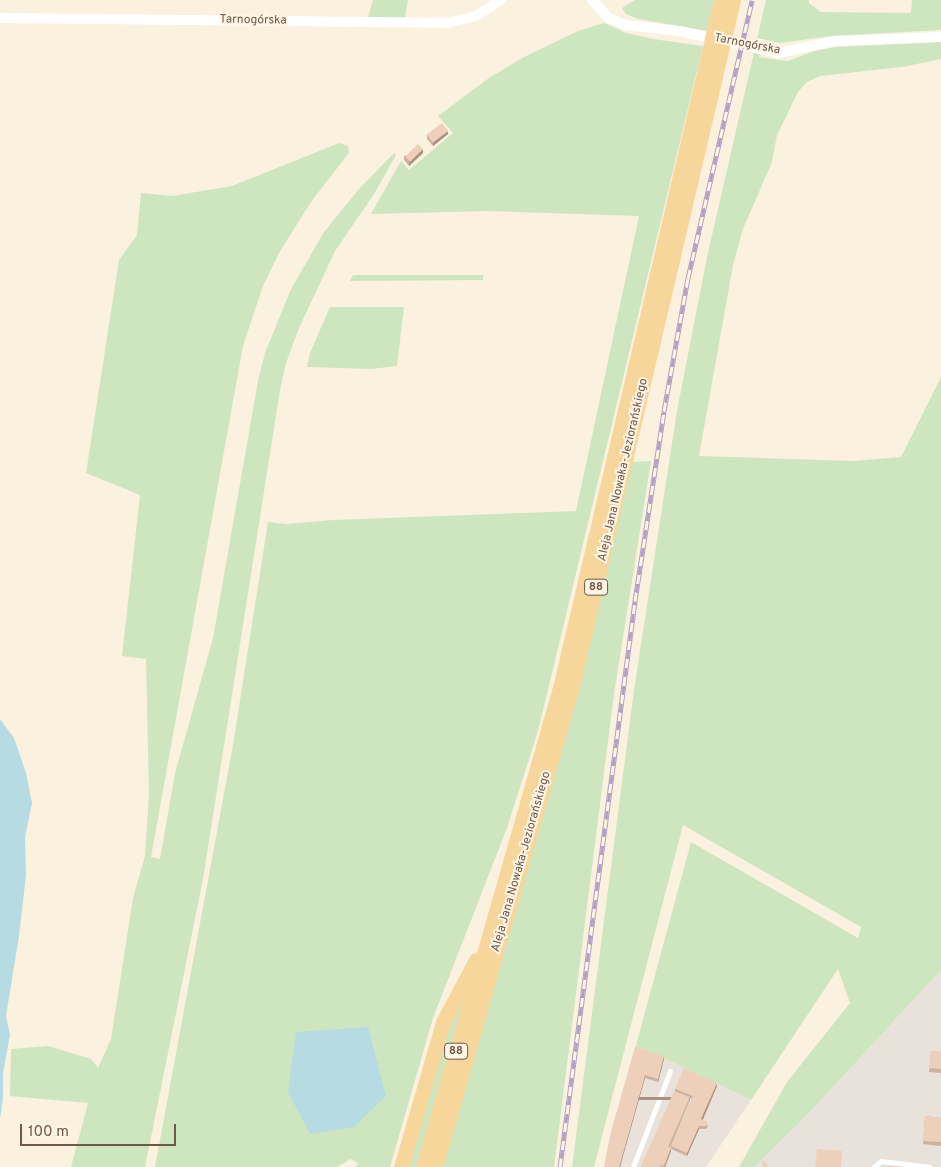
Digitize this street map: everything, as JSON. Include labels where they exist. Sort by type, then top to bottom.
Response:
[{"type":"main road","name":"Aleja Jana Nowaka-Jeziorańskiego","points":[[423,1167],[561,684],[721,0]]},
{"type":"main road","name":"Aleja Jana Nowaka-Jeziorańskiego","points":[[435,1167],[572,686],[733,0]]},
{"type":"main road","points":[[400,1167],[443,1022],[490,935]]},
{"type":"street","name":"Tarnogórska","points":[[0,18],[448,23],[476,16],[501,0]]},
{"type":"street","name":"Tarnogórska","points":[[592,0],[609,18],[625,25],[680,31],[783,53],[835,41],[941,37]]},
{"type":"lane","points":[[633,1167],[670,1071]]},
{"type":"lane","points":[[874,1167],[881,1161],[930,1167]]},
{"type":"shaded area","points":[[941,970],[941,1167],[753,1167],[810,1112]]},
{"type":"shaded area","points":[[635,1049],[664,1058],[751,1100],[706,1167],[604,1167],[610,1135]]},
{"type":"green space","points":[[373,0],[408,0],[405,18],[368,17]]},
{"type":"green space","points":[[635,0],[714,0],[708,31],[638,19],[626,14],[622,8]]},
{"type":"green space","points":[[766,0],[809,0],[809,3],[821,12],[911,13],[912,0],[941,0],[941,30],[832,36],[779,43],[762,39],[759,57],[788,61],[814,51],[836,47],[941,42],[941,59],[902,67],[820,76],[807,82],[798,92],[777,135],[772,162],[743,229],[733,265],[699,456],[853,461],[901,457],[941,377],[941,970],[810,1112],[754,1167],[739,1167],[787,1082],[850,1003],[838,969],[751,1100],[664,1058],[635,1049],[691,842],[858,938],[861,927],[683,825],[594,1167],[572,1167],[634,690],[677,411],[707,257]]},
{"type":"green space","points":[[604,23],[626,33],[703,46],[538,731],[507,828],[433,1018],[390,1167],[354,1167],[359,1164],[351,1159],[337,1167],[155,1167],[233,745],[268,522],[286,524],[333,520],[576,511],[639,216],[488,211],[371,214],[401,161],[409,170],[453,133],[438,116],[489,78],[524,57],[578,31]]},
{"type":"green space","points":[[339,143],[348,146],[349,153],[313,199],[280,251],[263,286],[243,346],[151,857],[160,859],[175,773],[213,638],[258,381],[265,353],[291,289],[324,232],[359,189],[394,153],[396,155],[374,194],[335,251],[299,328],[286,363],[280,390],[203,879],[145,1167],[71,1167],[88,1103],[10,1096],[11,1049],[48,1046],[91,1059],[98,1068],[111,1039],[133,898],[145,856],[149,794],[146,659],[122,656],[140,495],[86,473],[119,260],[137,235],[141,193],[172,196],[232,186]]},
{"type":"green space","points":[[353,275],[483,275],[483,280],[350,281]]},
{"type":"green space","points":[[330,307],[404,307],[397,366],[371,369],[307,367],[310,353]]},
{"type":"green space","points":[[651,461],[614,694],[554,1167],[441,1167],[631,462]]},
{"type":"green space","points":[[466,996],[416,1167],[406,1167],[454,1009]]},
{"type":"water","points":[[0,719],[14,738],[26,773],[32,803],[25,837],[26,875],[19,936],[6,1016],[10,1035],[3,1073],[3,1098],[0,1119]]},
{"type":"water","points":[[368,1027],[386,1096],[354,1127],[310,1134],[288,1092],[296,1032]]},
{"type":"building","points":[[442,123],[448,131],[433,142],[427,134]]},
{"type":"building","points":[[418,144],[423,149],[410,162],[405,157]]},
{"type":"building","points":[[635,1047],[664,1056],[658,1079],[645,1075],[619,1167],[604,1167],[611,1132]]},
{"type":"building","points":[[931,1051],[941,1052],[941,1069],[929,1068]]},
{"type":"building","points":[[684,1068],[717,1083],[701,1119],[708,1122],[706,1126],[699,1126],[687,1153],[671,1146],[693,1096],[675,1089]]},
{"type":"building","points":[[674,1091],[690,1097],[668,1147],[671,1148],[664,1166],[641,1167]]},
{"type":"building","points":[[925,1116],[941,1118],[941,1142],[923,1141]]},
{"type":"building","points":[[817,1149],[842,1151],[841,1167],[815,1167]]},
{"type":"building","points":[[764,1160],[767,1167],[764,1167],[761,1162]]},
{"type":"railway","points":[[560,1167],[635,601],[664,411],[688,278],[752,0]]}]
